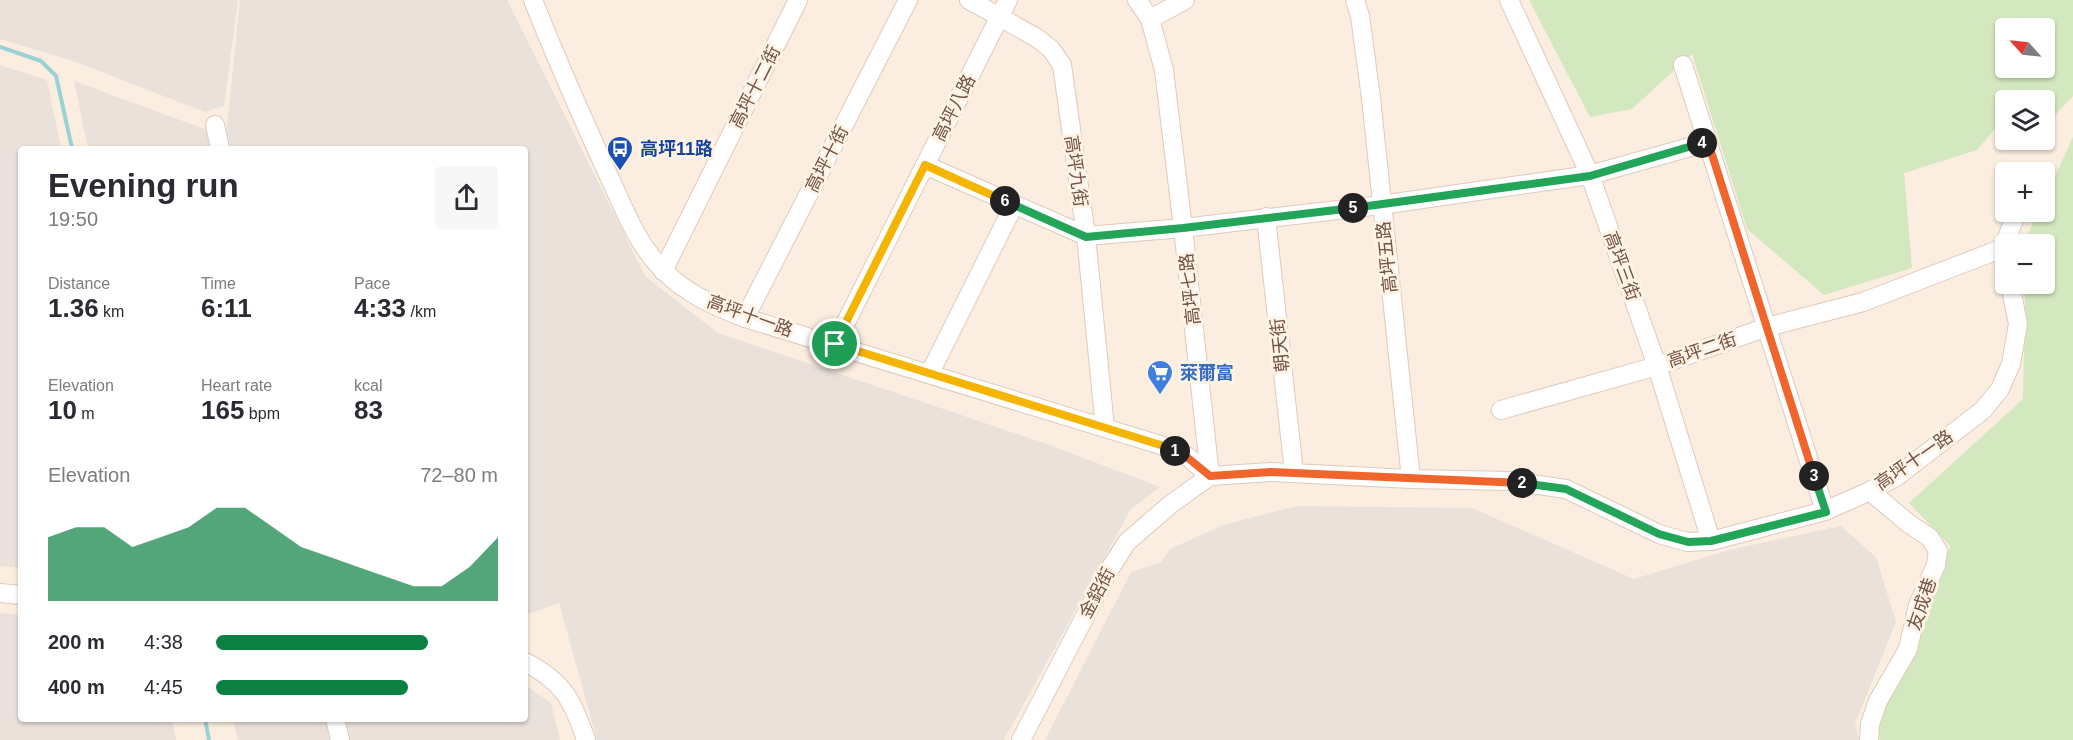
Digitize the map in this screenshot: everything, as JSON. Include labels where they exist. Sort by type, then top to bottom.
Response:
[{"type":"street","name":"高坪十一路","points":[[533,0],[644,248],[663,271],[685,289],[709,303],[745,318],[1167,447],[1188,458],[1210,476],[1271,472],[1510,481],[1566,489],[1659,534],[1688,542],[1711,541],[1826,512],[1870,491],[1896,477],[1983,410],[2000,389],[2011,364],[2018,324],[2012,294]]},
{"type":"street","name":"高坪十二街","points":[[663,271],[798,0]]},
{"type":"street","name":"高坪十街","points":[[745,318],[908,0]]},
{"type":"street","name":"高坪九街","points":[[969,0],[1004,8],[1051,49],[1062,65],[1086,237],[1105,428]]},
{"type":"street","name":"高坪七路","points":[[1137,0],[1150,19],[1164,70],[1210,476]]},
{"type":"street","points":[[1150,19],[1185,0]]},
{"type":"street","name":"高坪五路","points":[[1355,0],[1360,16],[1371,98],[1410,479]]},
{"type":"street","name":"高坪三街","points":[[1509,0],[1590,176],[1657,366],[1711,541]]},
{"type":"street","name":"高坪八路","points":[[835,344],[1004,8]]},
{"type":"street","points":[[1683,65],[1826,512]]},
{"type":"street","points":[[216,125],[220,146]]},
{"type":"street","points":[[925,165],[1086,237],[1381,205],[1590,176],[1708,142]]},
{"type":"street","points":[[930,373],[1014,205]]},
{"type":"street","name":"朝天街","points":[[1266,217],[1294,473]]},
{"type":"street","name":"高坪二街","points":[[1501,410],[1657,366],[1767,327],[1863,302],[1995,257]]},
{"type":"street","name":"金鋁街","points":[[1021,740],[1109,570],[1128,542],[1171,504],[1210,476]]},
{"type":"street","name":"友成巷","points":[[1869,740],[1870,724],[1878,701],[1908,649],[1918,605],[1936,565],[1938,551],[1930,538],[1870,491]]},
{"type":"street","points":[[0,593],[18,595]]},
{"type":"street","points":[[528,664],[542,672],[568,695],[586,740]]},
{"type":"street","points":[[336,722],[340,740]]},
{"type":"shaded area","points":[[0,0],[238,0],[224,106],[205,112],[73,61],[0,39]]},
{"type":"shaded area","points":[[240,0],[507,0],[645,276],[718,333],[1044,443],[1160,487],[1131,509],[1004,740],[597,740],[559,603],[528,614],[528,146],[88,146],[74,81],[226,137]]},
{"type":"shaded area","points":[[0,65],[47,80],[61,146],[18,146],[18,568],[0,566]]},
{"type":"shaded area","points":[[1297,506],[1472,508],[1634,579],[1729,550],[1841,526],[1876,557],[1896,622],[1855,724],[1859,740],[1045,740],[1131,572],[1161,562],[1170,549],[1223,525]]},
{"type":"shaded area","points":[[0,613],[18,615],[18,722],[173,722],[176,740],[0,740]]},
{"type":"shaded area","points":[[528,687],[551,703],[560,740],[238,740],[234,722],[528,722]]},
{"type":"green space","points":[[1529,0],[2073,0],[2073,96],[2055,115],[2055,90],[1995,90],[1995,129],[1977,150],[1904,173],[1912,268],[1824,295],[1747,229],[1692,54],[1632,109],[1590,117]]},
{"type":"green space","points":[[2073,137],[2073,740],[1880,740],[1877,722],[1928,575],[1951,547],[1909,503],[2023,399],[2025,294],[2055,294],[2055,234],[2028,234],[2033,222],[2055,222],[2055,176]]},
{"type":"waterway","points":[[0,47],[41,61],[56,76],[72,146]]},
{"type":"waterway","points":[[206,722],[209,740]]},
{"type":"place","name":"高坪11路","points":[[620,172]]},
{"type":"place","name":"萊爾富","points":[[1160,396]]},
{"type":"route","points":[[1708,142],[1826,512],[1711,541],[1688,542],[1659,534],[1566,489],[1510,481],[1271,472],[1210,476],[1188,458],[1167,447],[835,344],[925,165],[1086,237],[1381,205],[1590,176],[1708,142]]}]
